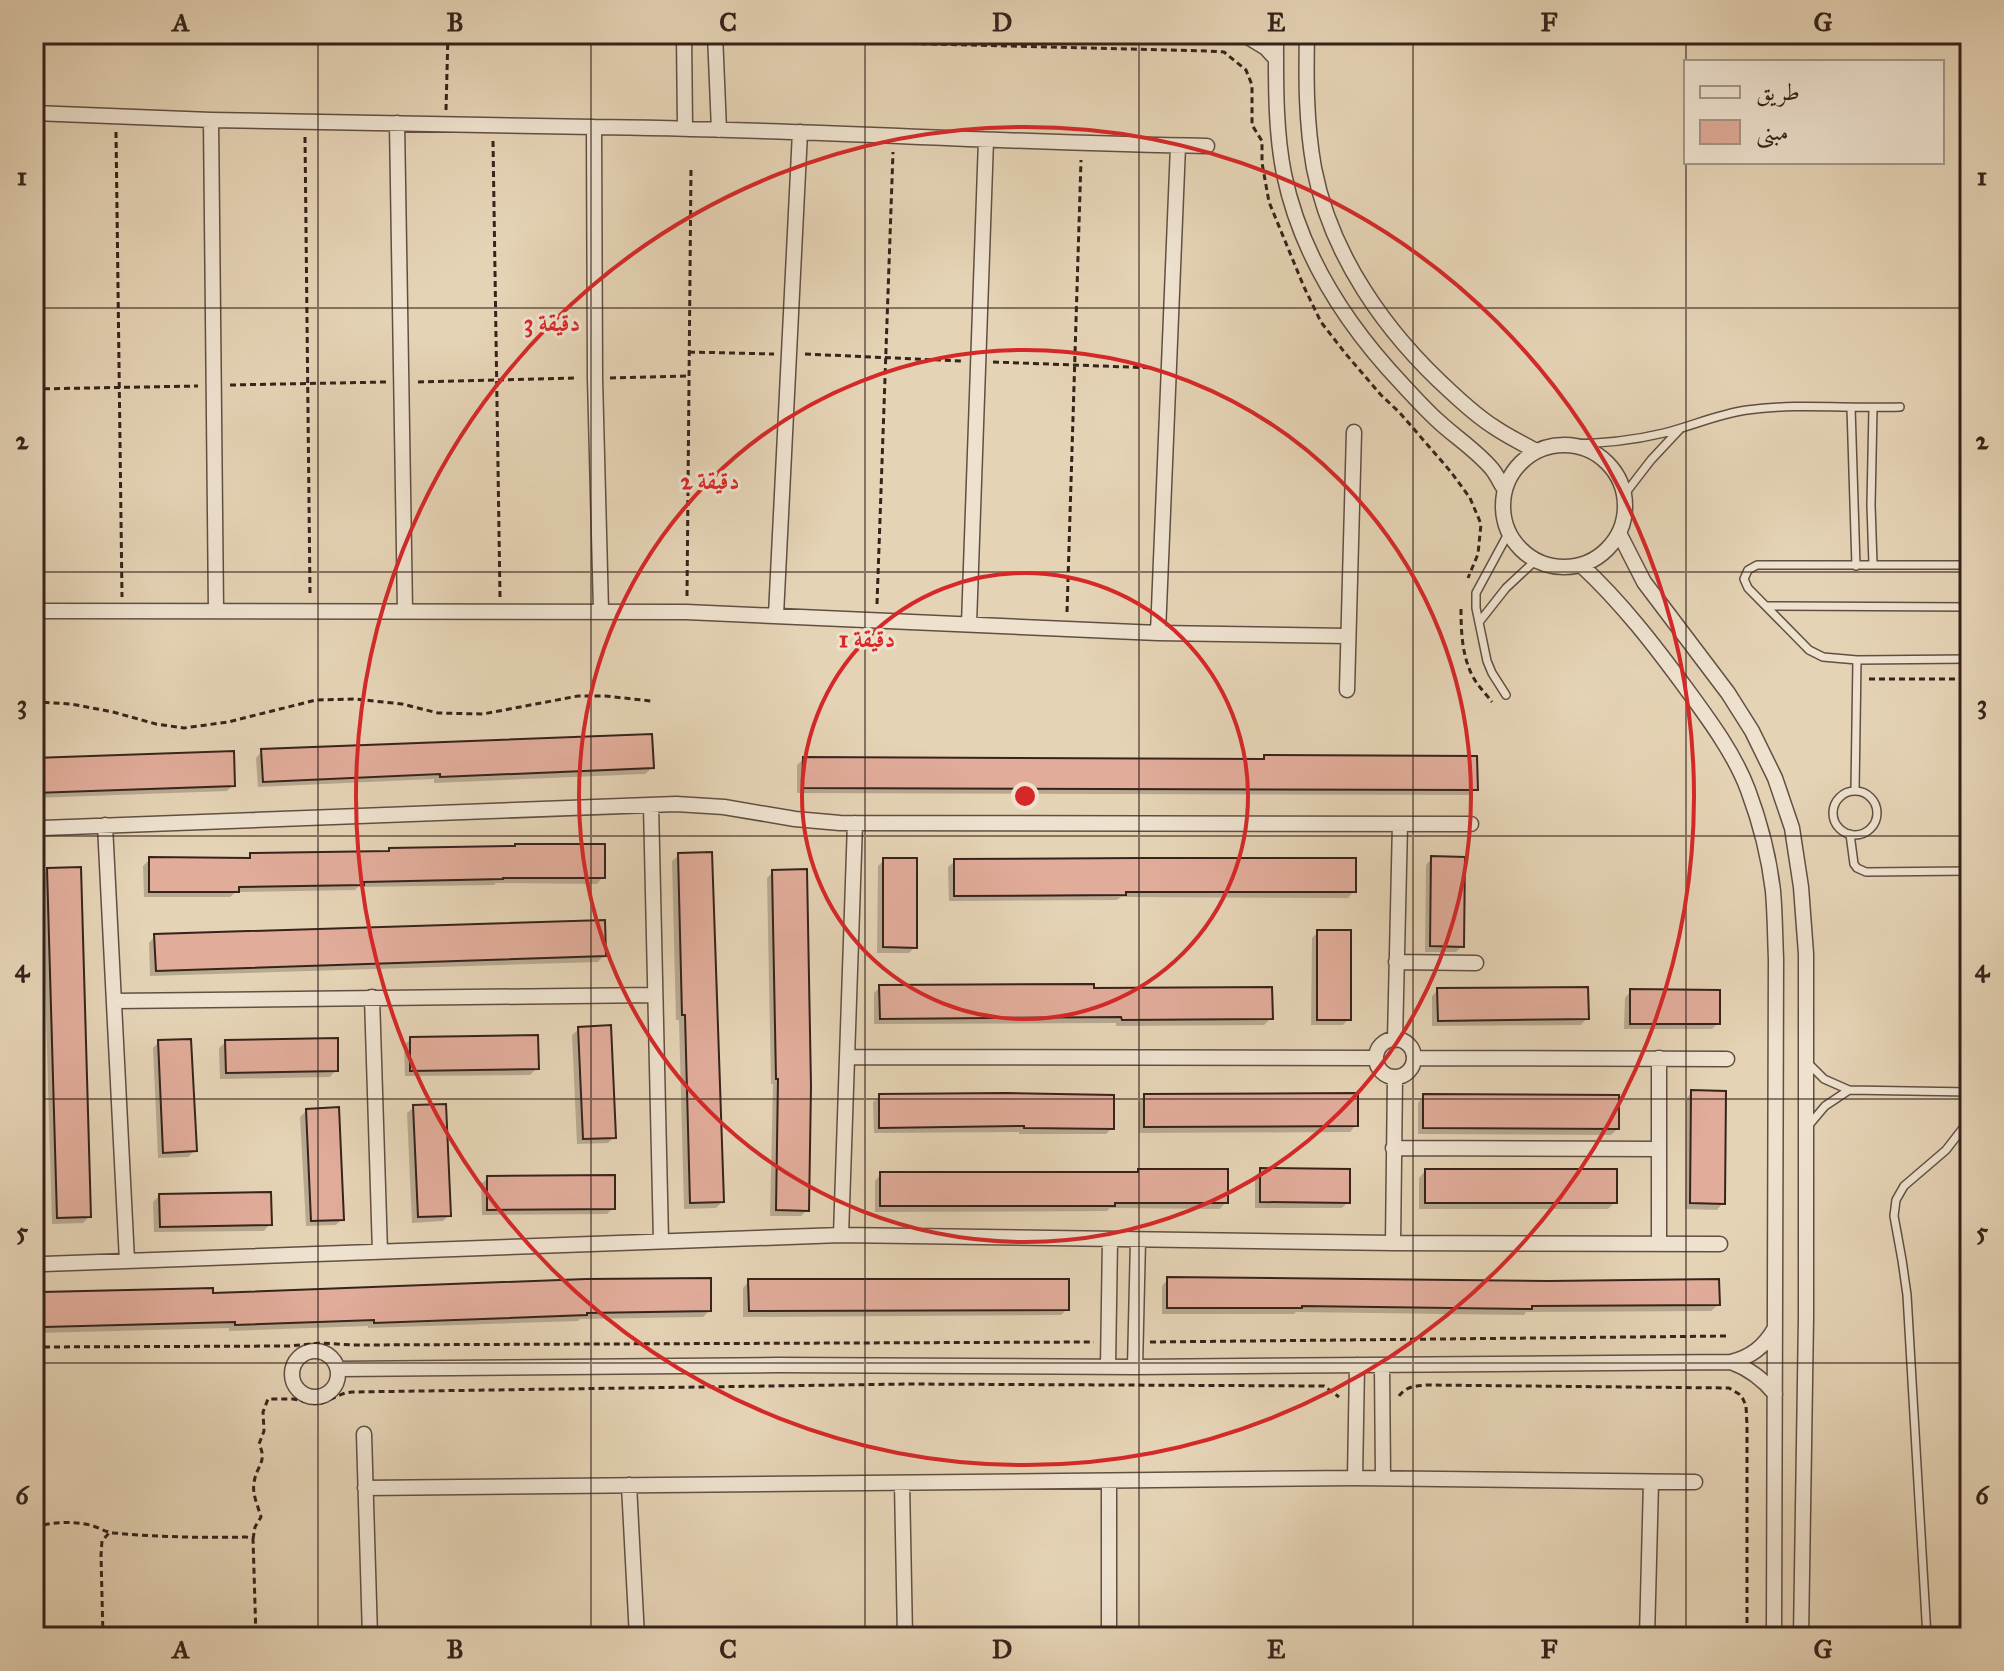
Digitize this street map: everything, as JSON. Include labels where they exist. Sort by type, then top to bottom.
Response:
[{"type":"street","points":[[1243,34],[1266,48],[1276,59]]},
{"type":"street","points":[[1276,34],[1279,137],[1284,174],[1307,246],[1325,282],[1348,320],[1375,355],[1436,420],[1492,469],[1505,490]]},
{"type":"street","points":[[1307,34],[1309,133],[1314,169],[1324,206],[1354,275],[1392,329],[1426,369],[1482,419],[1536,451]]},
{"type":"street","points":[[684,35],[685,128]]},
{"type":"street","points":[[716,36],[719,130]]},
{"type":"street","points":[[34,113],[211,120],[685,128],[1207,146]]},
{"type":"street","points":[[211,120],[216,611]]},
{"type":"street","points":[[397,123],[405,611]]},
{"type":"street","points":[[594,127],[595,378],[601,611]]},
{"type":"street","points":[[776,615],[800,132]]},
{"type":"street","points":[[969,624],[986,140]]},
{"type":"street","points":[[1158,633],[1178,146]]},
{"type":"street","points":[[1347,690],[1354,432]]},
{"type":"street","points":[[1566,444],[1580,446],[1604,459],[1614,469],[1624,495],[1624,521],[1604,553],[1581,565],[1558,567],[1536,560],[1516,543],[1504,518],[1503,504],[1511,474],[1522,460],[1551,445],[1566,444]]},
{"type":"street","points":[[1619,533],[1644,582],[1728,693],[1752,731],[1775,778],[1792,828],[1801,887],[1806,954],[1806,1317],[1801,1637]]},
{"type":"street","points":[[1581,565],[1611,593],[1641,629],[1704,712],[1728,750],[1747,788],[1763,836],[1773,890],[1776,959],[1774,1637]]},
{"type":"street","points":[[34,611],[686,612],[1158,633],[1348,636]]},
{"type":"street","points":[[651,805],[661,1241]]},
{"type":"street","points":[[43,828],[651,805],[724,807],[795,819],[855,823],[1471,824]]},
{"type":"street","points":[[841,1235],[855,823]]},
{"type":"street","points":[[1395,1040],[1400,824]]},
{"type":"street","points":[[105,825],[127,1261]]},
{"type":"street","points":[[1396,962],[1476,963]]},
{"type":"street","points":[[114,1001],[655,995]]},
{"type":"street","points":[[372,997],[380,1252]]},
{"type":"street","points":[[1395,1040],[1406,1043],[1414,1058],[1406,1074],[1395,1077],[1384,1074],[1376,1058],[1384,1043],[1395,1040]]},
{"type":"street","points":[[848,1057],[1376,1058]]},
{"type":"street","points":[[1414,1058],[1727,1059]]},
{"type":"street","points":[[1659,1058],[1659,1244]]},
{"type":"street","points":[[1393,1243],[1395,1077]]},
{"type":"street","points":[[1393,1148],[1659,1149]]},
{"type":"street","points":[[44,1264],[841,1235],[1720,1244]]},
{"type":"street","points":[[1108,1367],[1110,1239]]},
{"type":"street","points":[[1135,1367],[1138,1240]]},
{"type":"street","points":[[338,1369],[1731,1362],[1753,1354],[1775,1328]]},
{"type":"street","points":[[1731,1362],[1751,1371],[1775,1394]]},
{"type":"street","points":[[1355,1478],[1357,1365]]},
{"type":"street","points":[[1382,1365],[1383,1478]]},
{"type":"street","points":[[364,1434],[370,1637]]},
{"type":"street","points":[[365,1488],[1355,1478],[1695,1482]]},
{"type":"street","points":[[1109,1481],[1109,1637]]},
{"type":"street","points":[[1647,1637],[1651,1482]]},
{"type":"street","points":[[902,1483],[905,1637]]},
{"type":"street","points":[[629,1485],[637,1637]]},
{"type":"lane","points":[[1851,407],[1856,566]]},
{"type":"lane","points":[[1566,444],[1613,442],[1759,408],[1900,407]]},
{"type":"lane","points":[[1873,408],[1873,564]]},
{"type":"lane","points":[[1624,495],[1651,460],[1682,428]]},
{"type":"lane","points":[[1506,695],[1487,661],[1476,593],[1509,532]]},
{"type":"lane","points":[[1480,621],[1506,588],[1536,560]]},
{"type":"lane","points":[[1970,565],[1752,567],[1745,574],[1745,584],[1814,653],[1828,658],[1857,660],[1970,659]]},
{"type":"lane","points":[[1767,606],[1970,607]]},
{"type":"lane","points":[[1855,791],[1857,660]]},
{"type":"lane","points":[[1855,791],[1869,796],[1874,802],[1877,816],[1870,829],[1857,835],[1843,832],[1834,821],[1833,806],[1842,795],[1855,791]]},
{"type":"lane","points":[[1850,834],[1854,864],[1866,872],[1970,871]]},
{"type":"lane","points":[[1806,1061],[1824,1079],[1849,1090],[1970,1092]]},
{"type":"lane","points":[[1806,1129],[1825,1106],[1849,1090]]},
{"type":"lane","points":[[1927,1637],[1907,1295],[1894,1208],[1904,1186],[1946,1150],[1970,1119]]},
{"type":"path","points":[[34,38],[40,34]]},
{"type":"path","points":[[445,124],[448,34]]},
{"type":"path","points":[[631,34],[684,35]]},
{"type":"path","points":[[716,36],[1208,51],[1224,52],[1235,60],[1246,70],[1252,85],[1252,125],[1262,141],[1262,163],[1269,202],[1321,322],[1381,395],[1451,472],[1476,511],[1481,524],[1478,554],[1465,590]]},
{"type":"path","points":[[116,116],[122,611]]},
{"type":"path","points":[[305,122],[310,611]]},
{"type":"path","points":[[492,125],[501,611]]},
{"type":"path","points":[[877,621],[893,136]]},
{"type":"path","points":[[1067,627],[1081,144]]},
{"type":"path","points":[[686,612],[691,168]]},
{"type":"path","points":[[689,352],[1168,369]]},
{"type":"path","points":[[34,389],[689,376]]},
{"type":"path","points":[[1462,604],[1464,653],[1473,676],[1492,702]]},
{"type":"path","points":[[1857,680],[1970,679]]},
{"type":"path","points":[[34,704],[71,704],[184,728],[228,722],[316,700],[355,699],[402,704],[438,713],[483,714],[578,696],[651,701]]},
{"type":"path","points":[[1136,1342],[1728,1336]]},
{"type":"path","points":[[34,1347],[290,1346],[321,1343],[1108,1342]]},
{"type":"path","points":[[256,1637],[253,1539],[261,1517],[253,1484],[262,1463],[263,1452],[259,1444],[268,1399],[293,1399],[319,1404],[352,1392],[922,1384],[1324,1386],[1342,1400],[1357,1401]]},
{"type":"path","points":[[1382,1401],[1395,1401],[1402,1391],[1411,1386],[1427,1385],[1700,1386],[1729,1388],[1739,1394],[1746,1406],[1747,1425],[1747,1637]]},
{"type":"path","points":[[34,1527],[74,1523],[109,1533],[253,1539]]},
{"type":"path","points":[[103,1637],[101,1555],[102,1541],[109,1533]]},
{"type":"building","points":[[652,734],[654,768],[263,782],[261,749]]},
{"type":"building","points":[[234,751],[235,786],[34,793],[34,758]]},
{"type":"building","points":[[1264,755],[1477,756],[1478,790],[802,788],[803,757],[1264,759]]},
{"type":"building","points":[[605,844],[605,878],[364,882],[364,885],[239,887],[239,892],[149,892],[149,857],[250,858],[250,853],[389,851],[389,848]]},
{"type":"building","points":[[712,852],[724,1202],[690,1203],[678,853]]},
{"type":"building","points":[[1431,856],[1465,857],[1464,947],[1430,946]]},
{"type":"building","points":[[883,858],[917,858],[917,948],[883,947]]},
{"type":"building","points":[[1356,858],[1356,892],[954,896],[954,859]]},
{"type":"building","points":[[81,867],[91,1217],[57,1218],[47,868]]},
{"type":"building","points":[[807,869],[811,1086],[809,1211],[776,1210],[778,1079],[772,870]]},
{"type":"building","points":[[605,920],[606,956],[156,971],[154,934]]},
{"type":"building","points":[[1317,930],[1351,930],[1351,1020],[1317,1020]]},
{"type":"building","points":[[1094,984],[1094,988],[1272,987],[1273,1019],[880,1019],[879,985]]},
{"type":"building","points":[[1588,987],[1589,1019],[1438,1021],[1437,988]]},
{"type":"building","points":[[1630,989],[1720,990],[1720,1024],[1630,1024]]},
{"type":"building","points":[[611,1025],[616,1138],[583,1139],[578,1027]]},
{"type":"building","points":[[538,1035],[539,1069],[410,1071],[410,1037]]},
{"type":"building","points":[[338,1038],[338,1071],[226,1073],[225,1040]]},
{"type":"building","points":[[191,1039],[197,1151],[163,1153],[158,1040]]},
{"type":"building","points":[[1691,1090],[1726,1091],[1725,1204],[1690,1203]]},
{"type":"building","points":[[1358,1093],[1358,1126],[1144,1127],[1144,1094]]},
{"type":"building","points":[[879,1094],[1114,1095],[1114,1129],[1024,1126],[879,1128]]},
{"type":"building","points":[[1423,1094],[1619,1095],[1619,1129],[1423,1128]]},
{"type":"building","points":[[446,1104],[451,1216],[418,1217],[413,1105]]},
{"type":"building","points":[[339,1107],[344,1220],[311,1221],[306,1109]]},
{"type":"building","points":[[1260,1168],[1350,1169],[1350,1203],[1260,1202]]},
{"type":"building","points":[[1138,1169],[1228,1169],[1228,1203],[880,1206],[880,1172],[1138,1172]]},
{"type":"building","points":[[1425,1169],[1617,1169],[1617,1203],[1425,1203]]},
{"type":"building","points":[[615,1175],[615,1209],[487,1210],[487,1176]]},
{"type":"building","points":[[271,1192],[272,1225],[160,1227],[159,1194]]},
{"type":"building","points":[[1167,1277],[1548,1281],[1719,1279],[1720,1305],[1532,1306],[1532,1309],[1167,1308]]},
{"type":"building","points":[[711,1278],[711,1311],[587,1313],[374,1323],[374,1320],[44,1327],[42,1292],[213,1288],[213,1293],[586,1279]]},
{"type":"building","points":[[748,1279],[1069,1279],[1069,1310],[749,1311]]}]
